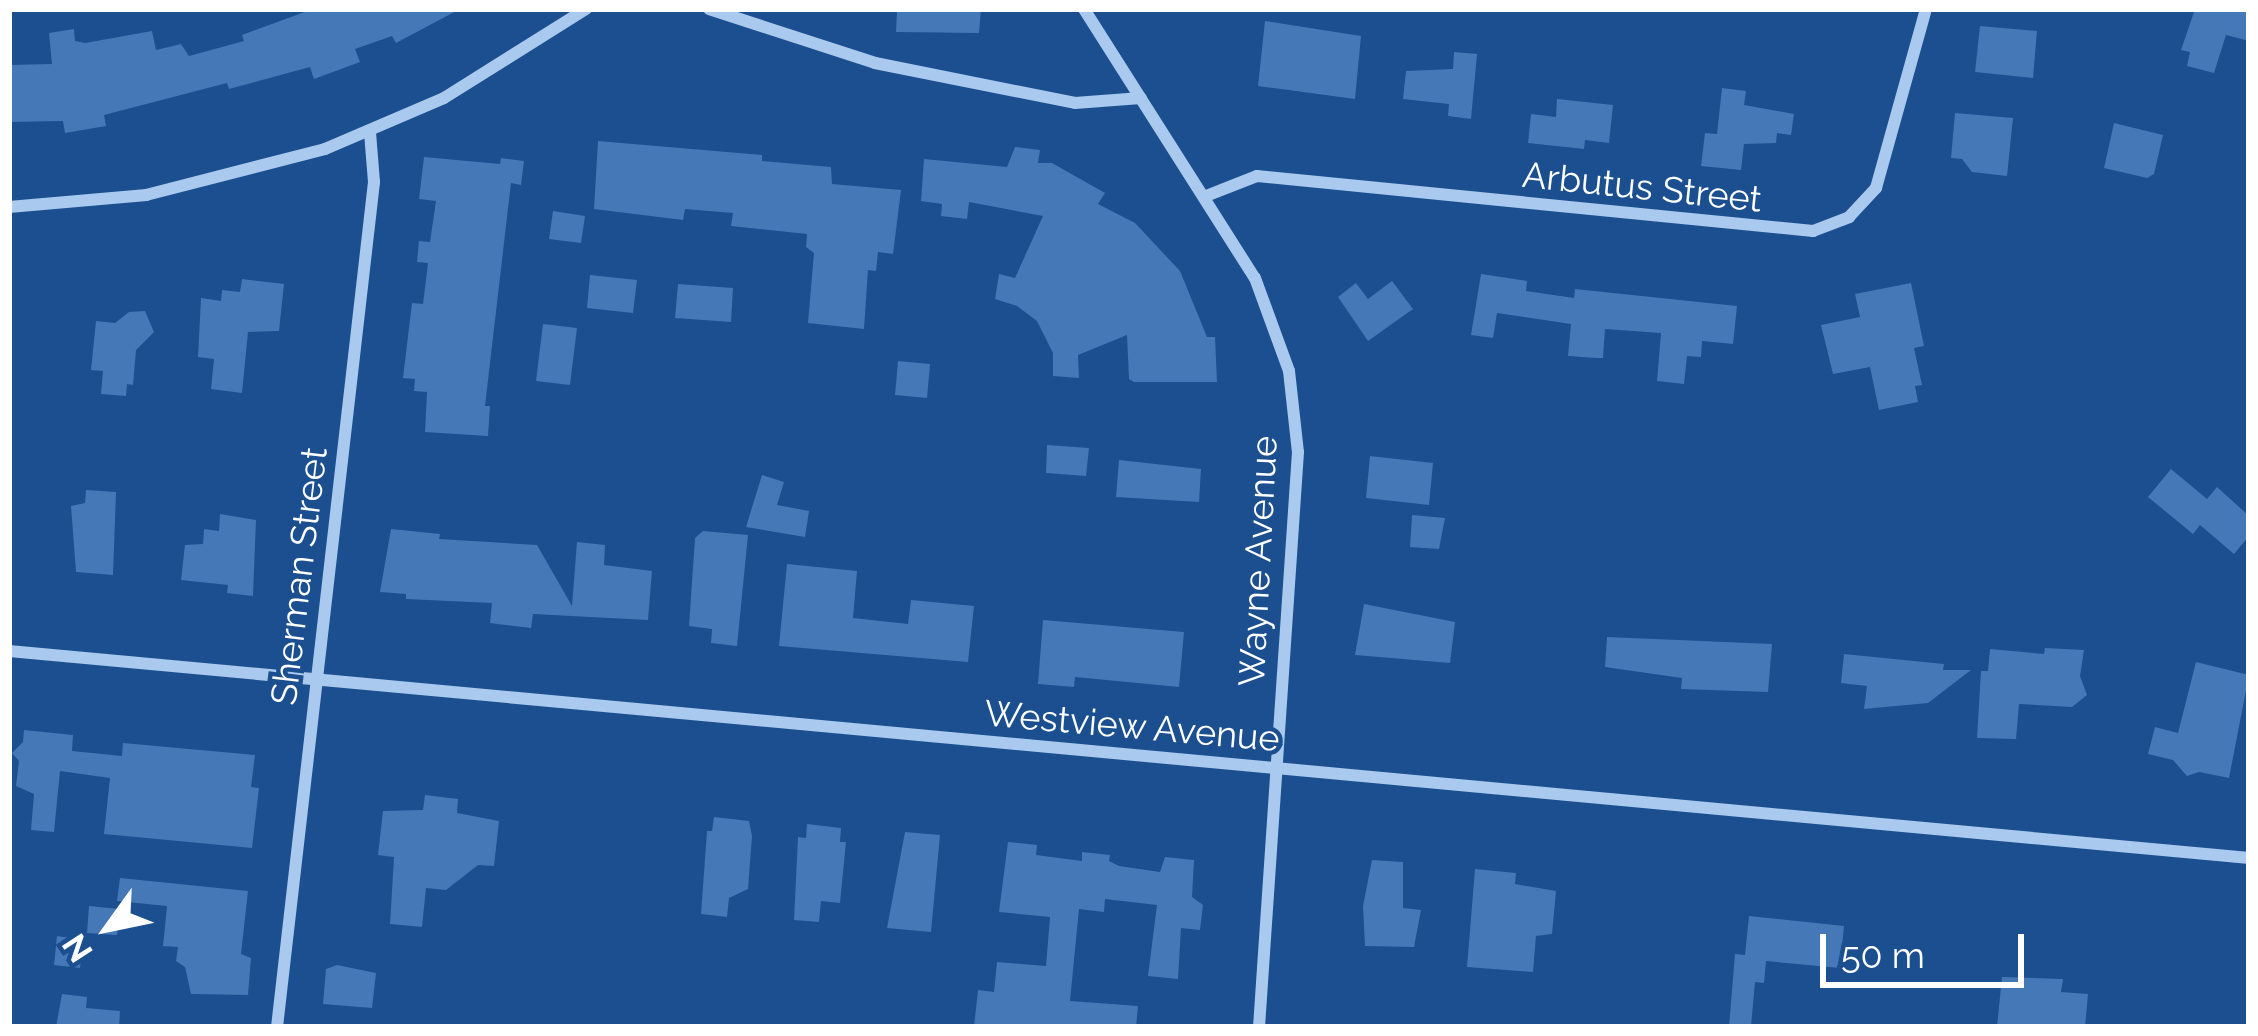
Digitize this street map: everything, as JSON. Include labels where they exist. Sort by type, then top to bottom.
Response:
[{"type":"street","points":[[9,207],[86,204],[187,187],[370,132],[478,80],[586,9]]},
{"type":"street","points":[[710,9],[875,63],[1075,103],[1141,98]]},
{"type":"street","name":"Wayne Avenue","points":[[1084,9],[1255,278],[1276,326],[1294,412],[1296,494],[1259,1027]]},
{"type":"street","name":"Arbutus Street","points":[[1205,196],[1257,176],[1813,231],[1849,217],[1876,188],[1926,9]]},
{"type":"street","name":"Sherman Street","points":[[278,1027],[374,182],[370,132]]},
{"type":"street","name":"Westview Avenue","points":[[9,651],[2249,858]]},
{"type":"building","points":[[313,9],[460,9],[396,43],[392,36],[355,49],[360,62],[314,79],[310,67],[229,89],[227,83],[104,115],[106,126],[65,133],[63,121],[9,122],[9,65],[52,64],[49,33],[74,29],[75,41],[85,43],[152,31],[156,50],[181,44],[189,56],[244,41],[242,35]]},
{"type":"building","points":[[981,9],[979,33],[896,32],[897,11]]},
{"type":"building","points":[[2195,9],[2242,9],[2249,15],[2249,41],[2226,35],[2214,73],[2187,66],[2190,52],[2181,50]]},
{"type":"building","points":[[1265,21],[1361,36],[1355,99],[1258,86]]},
{"type":"building","points":[[1980,26],[2037,31],[2033,78],[1975,72]]},
{"type":"building","points":[[1454,52],[1477,54],[1471,119],[1448,116],[1449,104],[1403,99],[1406,71],[1453,69]]},
{"type":"building","points":[[1722,88],[1746,91],[1744,105],[1794,114],[1791,135],[1777,133],[1776,143],[1744,144],[1741,170],[1701,166],[1705,133],[1717,134]]},
{"type":"building","points":[[1557,99],[1613,105],[1609,143],[1585,140],[1584,149],[1528,143],[1531,114],[1556,117]]},
{"type":"building","points":[[1955,113],[2013,118],[2007,176],[1972,172],[1962,159],[1951,158]]},
{"type":"building","points":[[2114,123],[2163,135],[2154,174],[2147,178],[2104,168]]},
{"type":"building","points":[[598,141],[762,155],[762,161],[831,167],[832,184],[901,190],[893,254],[878,252],[876,271],[868,270],[864,329],[808,323],[814,253],[806,247],[807,234],[731,226],[733,213],[685,209],[683,220],[594,209]]},
{"type":"building","points":[[1015,147],[1040,150],[1038,163],[1052,163],[1105,193],[1098,204],[1135,223],[1180,271],[1207,337],[1215,337],[1217,382],[1134,382],[1129,379],[1127,335],[1078,355],[1079,378],[1053,376],[1053,353],[1037,321],[1017,306],[995,299],[999,274],[1015,278],[1043,216],[969,202],[967,219],[941,216],[942,204],[921,201],[924,159],[1007,167]]},
{"type":"building","points":[[424,157],[500,164],[501,158],[524,161],[521,185],[511,183],[485,406],[490,406],[488,436],[425,432],[427,392],[414,391],[415,379],[403,378],[412,303],[423,304],[428,263],[417,262],[419,241],[430,242],[436,201],[419,199]]},
{"type":"building","points":[[553,211],[585,216],[581,243],[549,239]]},
{"type":"building","points":[[1481,274],[1527,281],[1526,291],[1574,298],[1575,289],[1737,306],[1733,344],[1702,341],[1701,357],[1687,356],[1684,384],[1657,381],[1661,333],[1605,329],[1603,358],[1568,356],[1571,324],[1497,313],[1493,338],[1471,335]]},
{"type":"building","points":[[590,275],[637,280],[633,313],[587,308]]},
{"type":"building","points":[[242,279],[284,284],[279,331],[248,332],[242,393],[211,389],[214,359],[198,357],[201,298],[221,301],[222,290],[240,292]]},
{"type":"building","points":[[1392,281],[1413,309],[1368,341],[1338,297],[1356,283],[1368,299]]},
{"type":"building","points":[[1911,283],[1924,346],[1914,348],[1922,385],[1915,386],[1918,402],[1879,410],[1870,367],[1833,374],[1821,325],[1860,317],[1855,294]]},
{"type":"building","points":[[678,284],[733,288],[731,322],[675,318]]},
{"type":"building","points":[[145,311],[154,332],[136,350],[133,385],[127,384],[126,396],[101,394],[103,371],[91,370],[96,321],[115,323],[129,312]]},
{"type":"building","points":[[543,324],[577,328],[570,385],[536,381]]},
{"type":"building","points":[[898,361],[930,364],[927,398],[895,395]]},
{"type":"building","points":[[1047,445],[1089,448],[1086,476],[1046,473]]},
{"type":"building","points":[[1370,456],[1433,463],[1429,505],[1366,498]]},
{"type":"building","points":[[1119,460],[1201,469],[1199,502],[1116,497]]},
{"type":"building","points":[[2171,469],[2207,499],[2217,487],[2249,516],[2249,536],[2234,554],[2200,525],[2193,534],[2148,497]]},
{"type":"building","points":[[762,475],[784,482],[777,505],[809,511],[805,537],[746,527]]},
{"type":"building","points":[[86,490],[116,492],[113,575],[76,572],[71,506],[85,503]]},
{"type":"building","points":[[220,514],[256,520],[253,596],[227,593],[228,585],[181,580],[185,545],[203,544],[204,529],[219,531]]},
{"type":"building","points":[[1412,515],[1445,518],[1439,549],[1410,547]]},
{"type":"building","points":[[391,529],[440,534],[439,539],[537,545],[572,606],[577,542],[605,545],[604,565],[652,571],[648,620],[533,614],[531,628],[490,623],[492,603],[406,599],[406,594],[380,592]]},
{"type":"building","points":[[703,531],[748,535],[737,646],[711,643],[712,629],[689,626],[695,538]]},
{"type":"building","points":[[787,564],[857,571],[853,618],[908,624],[911,600],[974,606],[968,662],[779,646]]},
{"type":"building","points":[[1364,604],[1455,622],[1450,663],[1355,655]]},
{"type":"building","points":[[1043,620],[1184,632],[1179,687],[1075,677],[1074,687],[1038,684]]},
{"type":"building","points":[[1607,637],[1772,644],[1768,692],[1681,689],[1682,678],[1605,667]]},
{"type":"building","points":[[2045,648],[2084,650],[2080,676],[2087,695],[2072,707],[2019,704],[2016,739],[1977,738],[1981,671],[1988,671],[1990,649],[2044,654]]},
{"type":"building","points":[[1844,654],[1971,670],[1928,703],[1864,709],[1867,686],[1841,683]]},
{"type":"building","points":[[2196,662],[2249,675],[2229,778],[2199,772],[2187,776],[2173,760],[2148,754],[2155,727],[2178,733]]},
{"type":"building","points":[[24,730],[73,735],[72,751],[122,756],[123,743],[255,755],[251,787],[259,788],[252,848],[104,834],[110,778],[60,771],[54,832],[31,830],[34,794],[16,786],[19,761],[12,753],[23,742]]},
{"type":"building","points":[[425,795],[458,799],[457,813],[499,821],[494,866],[478,865],[446,890],[426,888],[422,927],[390,924],[394,857],[378,855],[383,811],[423,810]]},
{"type":"building","points":[[714,817],[749,821],[752,836],[748,889],[729,898],[727,917],[701,914],[707,831],[712,831]]},
{"type":"building","points":[[807,824],[841,828],[840,842],[846,842],[840,903],[821,901],[819,922],[794,920],[798,837],[806,838]]},
{"type":"building","points":[[905,832],[940,835],[931,932],[887,928]]},
{"type":"building","points":[[1008,842],[1037,845],[1036,855],[1082,861],[1082,852],[1110,855],[1109,861],[1119,866],[1160,872],[1165,857],[1194,860],[1192,897],[1203,905],[1200,930],[1181,928],[1178,979],[1148,976],[1157,905],[1105,899],[1104,912],[1079,909],[1070,1001],[1138,1006],[1136,1027],[974,1027],[978,990],[994,992],[997,962],[1046,966],[1050,917],[999,912]]},
{"type":"building","points":[[1372,860],[1403,862],[1403,908],[1421,910],[1414,947],[1365,946],[1363,906]]},
{"type":"building","points":[[1475,869],[1516,873],[1515,884],[1556,891],[1552,934],[1536,936],[1533,972],[1467,967]]},
{"type":"building","points":[[120,878],[248,891],[241,954],[251,958],[248,995],[191,994],[185,967],[176,961],[178,947],[163,946],[167,906],[117,901]]},
{"type":"building","points":[[89,906],[119,909],[117,935],[87,933]]},
{"type":"building","points":[[1749,916],[1844,926],[1840,968],[1766,961],[1764,983],[1755,982],[1751,1027],[1729,1027],[1735,954],[1745,955]]},
{"type":"building","points":[[57,936],[83,940],[80,968],[54,965]]},
{"type":"building","points":[[337,965],[376,973],[372,1008],[323,1004],[326,969]]},
{"type":"building","points":[[2002,977],[2063,979],[2061,992],[2088,994],[2085,1027],[1997,1027]]},
{"type":"building","points":[[62,994],[87,997],[86,1008],[120,1011],[119,1027],[56,1027]]}]
